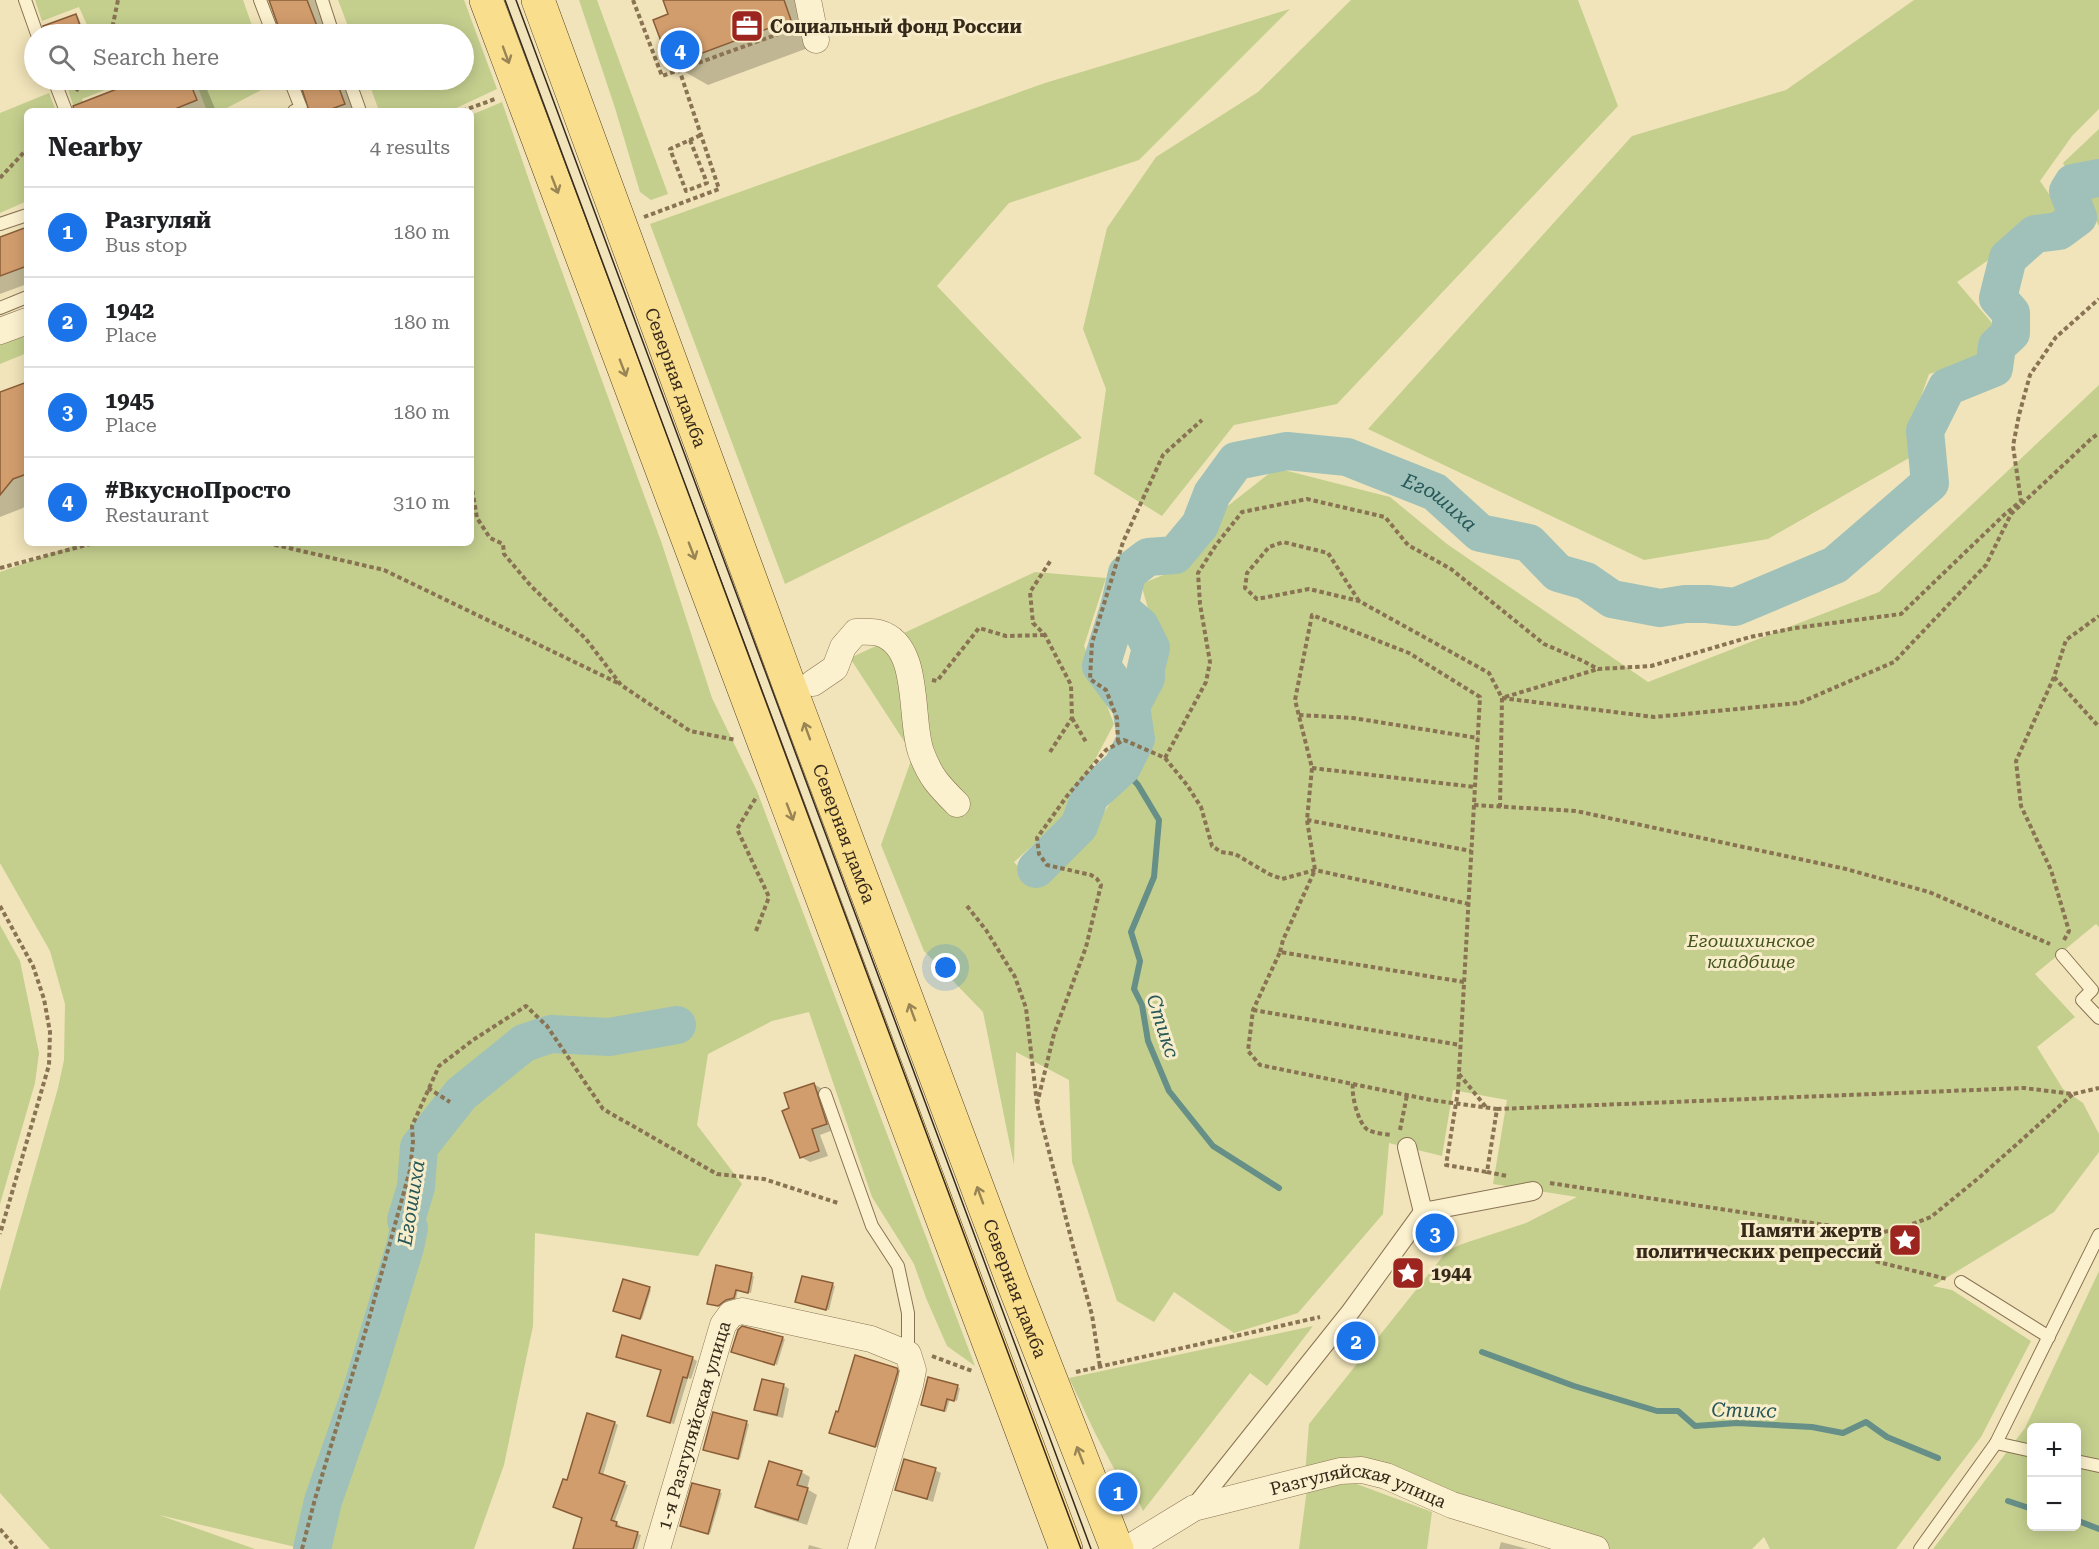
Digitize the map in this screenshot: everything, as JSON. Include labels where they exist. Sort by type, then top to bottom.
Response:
[{"type":"main road","points":[[486,0],[1066,1549]]},
{"type":"main road","name":"Северная дамба","points":[[538,0],[1012,1280],[1117,1549]]},
{"type":"street","points":[[0,331],[24,322]]},
{"type":"street","points":[[813,683],[835,668],[843,647],[856,632],[879,633],[900,647],[911,677],[920,750],[934,781],[957,804]]},
{"type":"street","points":[[1407,1147],[1423,1212]]},
{"type":"street","points":[[1194,1508],[1351,1311],[1423,1212],[1540,1187]]},
{"type":"street","name":"1-я Разгуляйская улица","points":[[657,1549],[723,1325],[731,1314],[742,1311],[871,1340],[908,1354]]},
{"type":"street","points":[[861,1549],[910,1385],[913,1370],[908,1354]]},
{"type":"street","name":"Разгуляйская улица","points":[[1126,1549],[1194,1508],[1340,1471],[1362,1470],[1386,1476],[1452,1505],[1596,1549]]},
{"type":"lane","points":[[24,0],[33,24]]},
{"type":"lane","points":[[260,0],[269,24]]},
{"type":"lane","points":[[322,0],[330,24]]},
{"type":"lane","points":[[58,90],[65,108]]},
{"type":"lane","points":[[294,90],[301,108]]},
{"type":"lane","points":[[352,90],[359,108]]},
{"type":"lane","points":[[0,224],[24,215]]},
{"type":"lane","points":[[0,308],[24,298]]},
{"type":"lane","points":[[2061,951],[2092,990],[2082,1000],[2099,1018]]},
{"type":"lane","points":[[825,1094],[872,1226],[898,1266],[908,1313],[908,1354]]},
{"type":"lane","points":[[1920,1549],[1996,1443],[2099,1235]]},
{"type":"lane","points":[[1961,1282],[2049,1337]]},
{"type":"lane","points":[[1996,1443],[2027,1450]]},
{"type":"lane","points":[[2081,1462],[2099,1466]]},
{"type":"path","points":[[113,24],[118,0]]},
{"type":"path","points":[[633,0],[662,76],[812,20]]},
{"type":"path","points":[[640,218],[719,189],[679,69]]},
{"type":"path","points":[[470,108],[495,99]]},
{"type":"path","points":[[690,140],[707,183],[686,191],[670,149],[701,135]]},
{"type":"path","points":[[0,178],[24,152]]},
{"type":"path","points":[[1502,698],[1598,669],[1652,666],[1750,637],[1795,628],[1901,614],[2004,514],[2021,501],[2013,446],[2030,375],[2056,337],[2099,299]]},
{"type":"path","points":[[1118,742],[1117,718],[1106,690],[1090,679],[1092,643],[1123,542],[1163,454],[1202,420]]},
{"type":"path","points":[[1502,698],[1654,717],[1798,703],[1894,662],[1986,565],[2011,514],[2099,433]]},
{"type":"path","points":[[474,500],[477,518],[490,538],[503,544],[504,554],[517,570],[586,639],[621,685]]},
{"type":"path","points":[[1165,758],[1206,682],[1210,662],[1200,604],[1198,573],[1216,544],[1242,512],[1260,508],[1307,500],[1385,517],[1408,545],[1451,569],[1544,644],[1598,669]]},
{"type":"path","points":[[1359,601],[1328,552],[1283,542],[1269,547],[1247,573],[1245,588],[1257,599],[1310,589],[1359,601],[1489,673],[1502,698],[1500,807]]},
{"type":"path","points":[[0,568],[83,546]]},
{"type":"path","points":[[280,546],[384,570],[621,685],[690,730],[741,741]]},
{"type":"path","points":[[1051,560],[1030,592],[1033,622],[1045,635],[1071,685],[1072,718],[1086,742]]},
{"type":"path","points":[[1495,1173],[1446,1165],[1457,1103],[1480,697],[1409,653],[1312,615],[1295,700],[1312,768],[1307,820],[1315,870],[1253,1010],[1248,1051],[1260,1065],[1407,1095],[1457,1103],[1486,1107],[1497,1109],[2024,1088],[2073,1094],[2099,1088]]},
{"type":"path","points":[[2061,951],[2069,931],[2050,870],[2021,807],[2016,761],[2054,677],[2066,640],[2099,616]]},
{"type":"path","points":[[911,677],[937,681],[979,628],[1006,636],[1045,635]]},
{"type":"path","points":[[2054,677],[2099,727]]},
{"type":"path","points":[[1299,715],[1353,718],[1478,738]]},
{"type":"path","points":[[1050,752],[1072,718]]},
{"type":"path","points":[[1037,1104],[1054,1034],[1086,947],[1101,885],[1091,875],[1047,865],[1039,854],[1037,838],[1106,750],[1124,740],[1165,758],[1202,807],[1212,846],[1221,852],[1235,854],[1282,879],[1315,870],[1468,904]]},
{"type":"path","points":[[1312,768],[1475,787]]},
{"type":"path","points":[[756,931],[769,897],[737,829],[762,787]]},
{"type":"path","points":[[1474,805],[1576,811],[1846,869],[1929,892],[2052,945]]},
{"type":"path","points":[[1307,820],[1471,850]]},
{"type":"path","points":[[0,906],[33,966],[44,999],[50,1032],[49,1065],[0,1234]]},
{"type":"path","points":[[967,906],[986,930],[1015,977],[1026,1008],[1037,1104],[1092,1315],[1100,1367]]},
{"type":"path","points":[[1280,952],[1464,982]]},
{"type":"path","points":[[302,1549],[410,1170],[412,1126],[439,1066],[473,1040],[525,1006],[547,1026],[603,1109],[717,1174],[764,1179],[838,1203]]},
{"type":"path","points":[[1253,1010],[1460,1045]]},
{"type":"path","points":[[1459,1073],[1486,1107]]},
{"type":"path","points":[[1353,1084],[1351,1092],[1362,1125],[1369,1131],[1398,1137],[1407,1095]]},
{"type":"path","points":[[428,1088],[450,1102]]},
{"type":"path","points":[[1540,1187],[1878,1233],[1899,1229],[1931,1217],[2073,1094]]},
{"type":"path","points":[[1487,1172],[1497,1109]]},
{"type":"path","points":[[1878,1233],[1874,1261],[1961,1282]]},
{"type":"path","points":[[1071,1373],[1351,1311]]},
{"type":"path","points":[[908,1354],[926,1354],[974,1372]]},
{"type":"path","points":[[0,1528],[17,1549]]},
{"type":"green space","points":[[35,0],[243,0],[251,24],[87,24],[79,7],[42,21]]},
{"type":"green space","points":[[338,0],[464,0],[473,24],[347,24]]},
{"type":"green space","points":[[579,0],[597,0],[668,194],[651,200],[640,192]]},
{"type":"green space","points":[[1351,0],[1578,0],[1618,106],[1337,404],[1234,425],[1162,516],[1094,474],[1106,389],[1083,329],[1107,228],[1156,157],[1258,92]]},
{"type":"green space","points":[[1914,0],[2099,0],[2099,109],[2072,136],[2040,181],[2060,210],[1957,282],[1998,330],[1982,360],[1929,374],[1908,433],[1909,458],[1768,539],[1644,560],[1368,429],[1632,136],[1786,90]]},
{"type":"green space","points":[[1290,9],[1139,160],[1009,203],[937,286],[1082,438],[785,584],[650,224],[1045,83]]},
{"type":"green space","points":[[474,27],[497,89],[456,108],[378,108],[372,90],[474,90]]},
{"type":"green space","points":[[68,90],[105,90],[82,99],[85,108],[74,108]]},
{"type":"green space","points":[[199,90],[261,90],[227,108],[206,108]]},
{"type":"green space","points":[[49,93],[55,108],[24,108],[24,202],[0,213],[0,113]]},
{"type":"green space","points":[[502,102],[662,544],[712,698],[757,791],[975,1366],[947,1346],[914,1264],[872,1197],[809,1012],[772,1021],[708,1054],[697,1125],[742,1184],[698,1256],[535,1233],[533,1326],[504,1465],[474,1549],[304,1549],[159,1515],[255,1549],[50,1549],[0,1493],[0,1291],[58,1088],[64,1060],[65,1004],[50,951],[0,863],[0,572],[73,546],[474,546],[474,114]]},
{"type":"green space","points":[[2099,129],[2099,226],[2063,163]]},
{"type":"green space","points":[[24,336],[24,354],[0,364],[0,345]]},
{"type":"green space","name":"Егошихинское кладбище","points":[[2099,385],[2099,927],[2096,924],[2035,974],[2075,1017],[2037,1047],[2063,1089],[2083,1103],[2099,1134],[2099,1152],[2054,1212],[1933,1286],[1952,1290],[2031,1341],[1981,1437],[1896,1549],[1770,1549],[1764,1537],[1752,1549],[1607,1549],[1411,1482],[1305,1475],[1309,1424],[1447,1251],[1526,1223],[1577,1197],[1493,1184],[1507,1100],[1453,1090],[1442,1156],[1389,1143],[1383,1214],[1298,1313],[1234,1333],[1174,1292],[1154,1322],[1117,1301],[1072,1162],[1069,1080],[1016,1052],[1014,1165],[983,1012],[924,951],[881,845],[913,755],[850,658],[1035,572],[1106,578],[1084,646],[1114,724],[1065,816],[1014,862],[1035,886],[1079,848],[1132,772],[1145,738],[1147,696],[1158,670],[1156,636],[1141,584],[1193,563],[1215,516],[1276,468],[1390,497],[1447,544],[1648,682],[1879,592]]},
{"type":"green space","points":[[0,925],[20,961],[39,1053],[35,1083],[0,1204]]},
{"type":"green space","points":[[2099,1271],[2099,1549],[1933,1549],[2027,1424],[2027,1531],[2081,1531],[2081,1423],[2027,1423]]},
{"type":"green space","points":[[1313,1326],[1267,1386],[1250,1373],[1143,1511],[1126,1476],[1119,1478],[1069,1378]]},
{"type":"green space","points":[[1354,1483],[1432,1512],[1427,1549],[1299,1549],[1307,1489]]},
{"type":"building","points":[[269,0],[307,0],[316,24],[277,24]]},
{"type":"building","points":[[663,0],[784,0],[791,20],[670,65],[653,20],[668,14]]},
{"type":"building","points":[[76,14],[80,24],[48,24]]},
{"type":"building","points":[[114,90],[193,90],[197,100],[177,108],[73,108],[73,106]]},
{"type":"building","points":[[302,90],[340,90],[345,104],[334,108],[308,108]]},
{"type":"building","points":[[24,228],[24,267],[0,276],[0,237]]},
{"type":"building","points":[[24,383],[24,475],[13,479],[0,495],[0,392]]},
{"type":"building","points":[[814,1083],[827,1124],[812,1129],[819,1151],[800,1158],[782,1111],[789,1108],[784,1093]]},
{"type":"building","points":[[716,1265],[752,1273],[748,1293],[736,1290],[734,1298],[718,1306],[707,1304]]},
{"type":"building","points":[[802,1276],[833,1283],[826,1310],[795,1302]]},
{"type":"building","points":[[623,1279],[650,1287],[640,1319],[613,1311]]},
{"type":"building","points":[[742,1326],[783,1337],[774,1365],[731,1352],[738,1330]]},
{"type":"building","points":[[622,1335],[693,1357],[687,1378],[683,1377],[670,1423],[647,1416],[661,1370],[616,1357]]},
{"type":"building","points":[[855,1355],[897,1368],[898,1371],[875,1447],[829,1433],[836,1411],[838,1412]]},
{"type":"building","points":[[928,1377],[958,1385],[954,1401],[947,1399],[944,1411],[921,1405]]},
{"type":"building","points":[[762,1379],[784,1384],[777,1415],[754,1410]]},
{"type":"building","points":[[713,1412],[747,1421],[738,1459],[703,1450]]},
{"type":"building","points":[[587,1413],[615,1422],[599,1473],[625,1482],[611,1520],[617,1522],[616,1526],[638,1532],[633,1549],[573,1549],[582,1518],[553,1507],[563,1479],[567,1480]]},
{"type":"building","points":[[904,1459],[936,1468],[927,1499],[895,1490]]},
{"type":"building","points":[[769,1461],[802,1471],[797,1485],[808,1488],[798,1520],[755,1507]]},
{"type":"building","points":[[692,1483],[720,1490],[708,1534],[680,1526]]},
{"type":"waterway","name":"Егошиха","points":[[1036,869],[1079,826],[1090,796],[1122,767],[1136,739],[1131,706],[1101,666],[1127,573],[1148,557],[1175,555],[1200,525],[1212,494],[1236,461],[1287,451],[1347,457],[1435,492],[1480,533],[1529,543],[1558,573],[1586,581],[1612,599],[1660,608],[1685,604],[1735,607],[1835,565],[1930,483],[1925,431],[1947,387],[1994,368],[1997,346],[2011,333],[2011,313],[1998,298],[2008,258],[2035,234],[2059,231],[2078,217],[2068,191],[2073,183],[2099,178]]},
{"type":"waterway","points":[[1119,608],[1140,626],[1151,648],[1146,678],[1131,706]]},
{"type":"waterway","name":"Стикс","points":[[1122,767],[1138,785],[1159,820],[1154,877],[1131,932],[1140,961],[1134,989],[1142,1005],[1148,1041],[1169,1091],[1213,1146],[1279,1188]]},
{"type":"waterway","name":"Егошиха","points":[[312,1549],[323,1501],[363,1386],[405,1247],[409,1228],[406,1220],[416,1187],[419,1147],[461,1094],[524,1043],[551,1034],[609,1037],[677,1025]]},
{"type":"waterway","name":"Стикс","points":[[1482,1352],[1574,1386],[1657,1411],[1678,1411],[1695,1426],[1737,1423],[1812,1427],[1843,1433],[1866,1422],[1887,1437],[1938,1458]]},
{"type":"waterway","name":"Стикс","points":[[2008,1501],[2027,1507]]},
{"type":"waterway","name":"Стикс","points":[[2081,1522],[2099,1529]]},
{"type":"tram line","points":[[505,0],[1081,1549]]},
{"type":"tram line","points":[[516,0],[1091,1549]]},
{"type":"place","name":"Социальный фонд России","points":[[747,26]]},
{"type":"place","name":"#ВкусноПросто","points":[[680,50]]},
{"type":"place","name":"1945","points":[[1435,1233]]},
{"type":"place","name":"Памяти жертв политических репрессий","points":[[1905,1240]]},
{"type":"place","name":"1944","points":[[1408,1273]]},
{"type":"place","name":"1942","points":[[1356,1341]]},
{"type":"place","name":"Разгуляй","points":[[1118,1492]]}]
